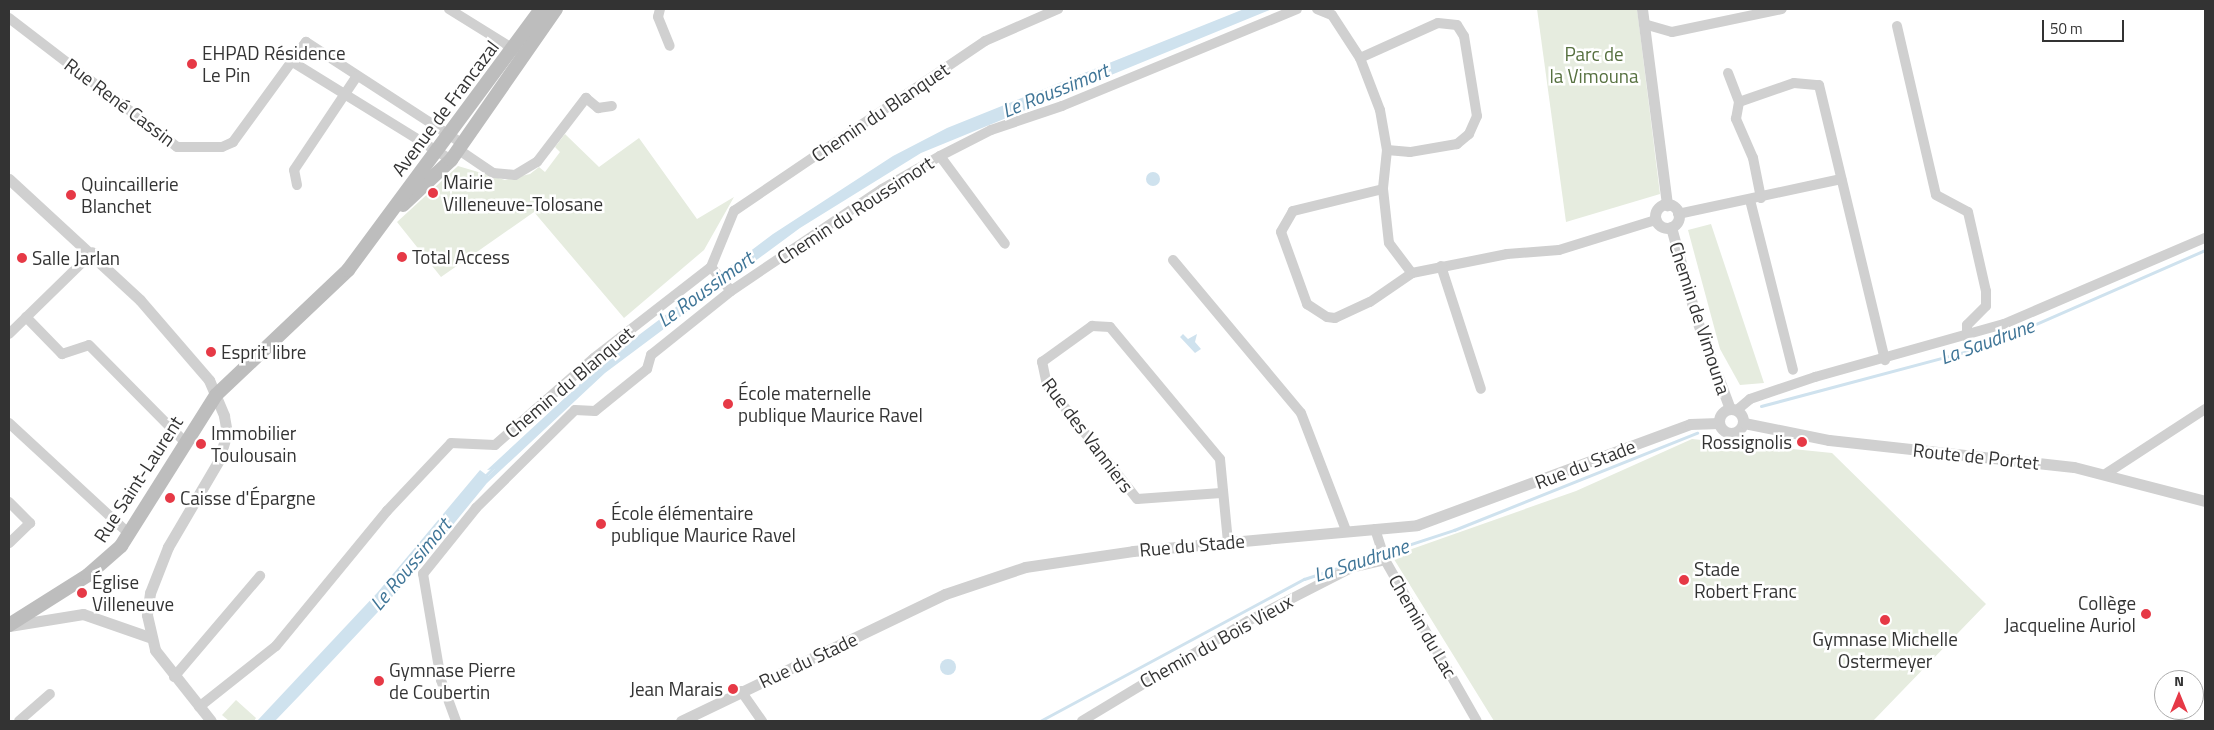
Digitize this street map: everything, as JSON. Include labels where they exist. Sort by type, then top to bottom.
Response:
[{"type":"main road","name":"Avenue de Francazal","points":[[377,229],[458,151],[518,52],[541,9]]},
{"type":"main road","name":"Avenue de Francazal","points":[[216,395],[313,307],[348,270],[450,133],[556,9]]},
{"type":"main road","name":"Rue Saint-Laurent","points":[[9,625],[88,575],[121,546],[128,532],[216,395]]},
{"type":"street","points":[[449,9],[518,52]]},
{"type":"street","points":[[660,9],[658,17],[670,46]]},
{"type":"street","name":"Chemin du Blanquet","points":[[199,707],[276,646],[388,511],[451,443],[495,445],[594,358],[711,267],[734,212],[985,40],[1058,9]]},
{"type":"street","name":"Chemin du Roussimort","points":[[456,721],[441,680],[424,574],[476,508],[575,410],[595,411],[647,369],[651,355],[730,292],[882,188],[990,130],[1071,102],[1296,9]]},
{"type":"street","points":[[1642,9],[1667,205],[1678,214]]},
{"type":"street","points":[[1644,24],[1672,32],[1782,9]]},
{"type":"street","points":[[1319,10],[1332,15],[1360,58],[1380,110],[1387,150],[1383,189],[1389,243],[1412,273]]},
{"type":"street","name":"Rue René Cassin","points":[[9,18],[177,147],[222,147],[232,142],[306,42],[357,76]]},
{"type":"street","points":[[1360,58],[1438,23],[1457,25],[1464,36],[1477,116],[1469,134],[1457,144],[1410,152],[1387,150]]},
{"type":"street","points":[[1897,26],[1936,195],[1968,212],[1986,291],[1986,306],[1967,325],[1967,337]]},
{"type":"street","points":[[291,61],[346,97],[436,151],[458,151],[493,173],[515,175],[537,162],[586,98],[598,108],[612,106]]},
{"type":"street","points":[[1728,73],[1740,102],[1736,119],[1753,158],[1761,198]]},
{"type":"street","points":[[297,185],[294,170],[346,97],[357,76],[450,133],[458,151]]},
{"type":"street","points":[[1740,102],[1794,83],[1818,85],[1826,101],[1840,180],[1885,360]]},
{"type":"street","points":[[940,156],[1005,244]]},
{"type":"street","points":[[9,179],[93,252],[140,300],[208,380],[216,395],[226,441],[168,547],[150,593],[149,637],[174,677],[211,721]]},
{"type":"street","points":[[1678,214],[1840,180]]},
{"type":"street","points":[[1383,189],[1293,211],[1281,232],[1307,304],[1326,317],[1335,318],[1370,302],[1412,273],[1507,254],[1559,250],[1656,220],[1671,227],[1678,214]]},
{"type":"street","points":[[1750,200],[1793,370]]},
{"type":"street","points":[[1656,220],[1659,208],[1667,205]]},
{"type":"street","name":"Chemin de Vimouna","points":[[1671,227],[1696,318],[1733,409],[1744,423]]},
{"type":"street","points":[[1719,423],[1722,414],[1750,399],[1815,377],[1967,337],[2205,238]]},
{"type":"street","points":[[9,334],[93,252]]},
{"type":"street","points":[[1173,260],[1301,414],[1346,530]]},
{"type":"street","points":[[1440,266],[1482,389]]},
{"type":"street","points":[[711,267],[730,292]]},
{"type":"street","points":[[26,318],[62,354],[89,345],[185,442]]},
{"type":"street","name":"Rue des Vanniers","points":[[1221,493],[1136,499],[1047,385],[1042,362],[1092,326],[1110,327],[1220,459],[1221,493],[1228,542]]},
{"type":"street","points":[[2107,473],[2205,409]]},
{"type":"street","points":[[9,423],[128,532]]},
{"type":"street","name":"Rue du Stade","points":[[681,721],[977,581],[1025,567],[1228,542],[1346,530],[1375,534],[1434,521],[1690,424],[1719,423],[1733,433],[1744,423]]},
{"type":"street","name":"Route de Portet","points":[[1744,423],[1838,441],[2107,473],[2205,501]]},
{"type":"street","points":[[9,502],[30,523],[9,543]]},
{"type":"street","name":"Chemin du Lac","points":[[1375,534],[1384,558],[1477,721]]},
{"type":"street","name":"Chemin du Bois Vieux","points":[[1082,721],[1248,621],[1351,568],[1384,558]]},
{"type":"street","points":[[174,677],[260,576]]},
{"type":"street","points":[[9,625],[84,614],[149,637]]},
{"type":"street","points":[[741,691],[762,721]]},
{"type":"street","points":[[19,721],[50,694]]},
{"type":"green space","name":"Parc de la Vimouna","points":[[1537,9],[1637,9],[1660,194],[1566,222]]},
{"type":"green space","points":[[565,134],[599,167],[639,138],[697,219],[734,197],[704,250],[624,318],[534,212],[441,277],[397,222],[458,166],[505,180],[530,174],[539,167],[545,172],[560,152],[555,147]]},
{"type":"green space","points":[[1711,224],[1764,383],[1740,385],[1720,349],[1688,230]]},
{"type":"green space","name":"Stade Robert Franc","points":[[1692,439],[1832,453],[1986,604],[1873,721],[1494,721],[1392,556],[1576,491]]},
{"type":"green space","points":[[236,700],[256,718],[254,721],[229,721],[222,715]]},
{"type":"water","points":[[1244,9],[1272,9],[921,153],[800,228],[735,276],[731,272],[725,277],[728,281],[605,373],[487,483],[407,581],[275,721],[257,721],[377,593],[480,470],[488,476],[495,469],[487,470],[607,359],[773,234],[893,156],[947,128]]},
{"type":"water","points":[[1150,172],[1156,172],[1160,179],[1156,186],[1150,186],[1146,182],[1146,176]]},
{"type":"water","points":[[1183,334],[1188,339],[1197,334],[1195,342],[1201,349],[1195,353],[1180,337]]},
{"type":"water","points":[[948,659],[954,661],[956,667],[954,673],[948,675],[942,673],[940,667],[942,661]]},
{"type":"waterway","name":"La Saudrune","points":[[1761,406],[1983,347],[2205,250]]},
{"type":"waterway","name":"La Saudrune","points":[[1040,721],[1304,579],[1454,530],[1697,433]]},
{"type":"waterway","name":"Le Roussimort","points":[[483,478],[494,467]]},
{"type":"place","name":"EHPAD Résidence Le Pin","points":[[192,64]]},
{"type":"place","name":"Mairie Villeneuve-Tolosane","points":[[433,193]]},
{"type":"place","name":"Quincaillerie Blanchet","points":[[71,195]]},
{"type":"place","name":"Total Access","points":[[402,257]]},
{"type":"place","name":"Salle Jarlan","points":[[22,258]]},
{"type":"place","name":"Esprit libre","points":[[211,352]]},
{"type":"place","name":"École maternelle publique Maurice Ravel","points":[[728,404]]},
{"type":"place","name":"Rossignolis","points":[[1802,442]]},
{"type":"place","name":"Immobilier Toulousain","points":[[201,444]]},
{"type":"place","name":"Caisse d'Épargne","points":[[170,498]]},
{"type":"place","name":"École élémentaire publique Maurice Ravel","points":[[601,524]]},
{"type":"place","name":"Stade Robert Franc","points":[[1684,580]]},
{"type":"place","name":"Église Villeneuve","points":[[82,593]]},
{"type":"place","name":"Collège Jacqueline Auriol","points":[[2146,614]]},
{"type":"place","name":"Gymnase Michelle Ostermeyer","points":[[1885,620]]},
{"type":"place","name":"Gymnase Pierre de Coubertin","points":[[379,681]]},
{"type":"place","name":"Jean Marais","points":[[733,689]]}]
